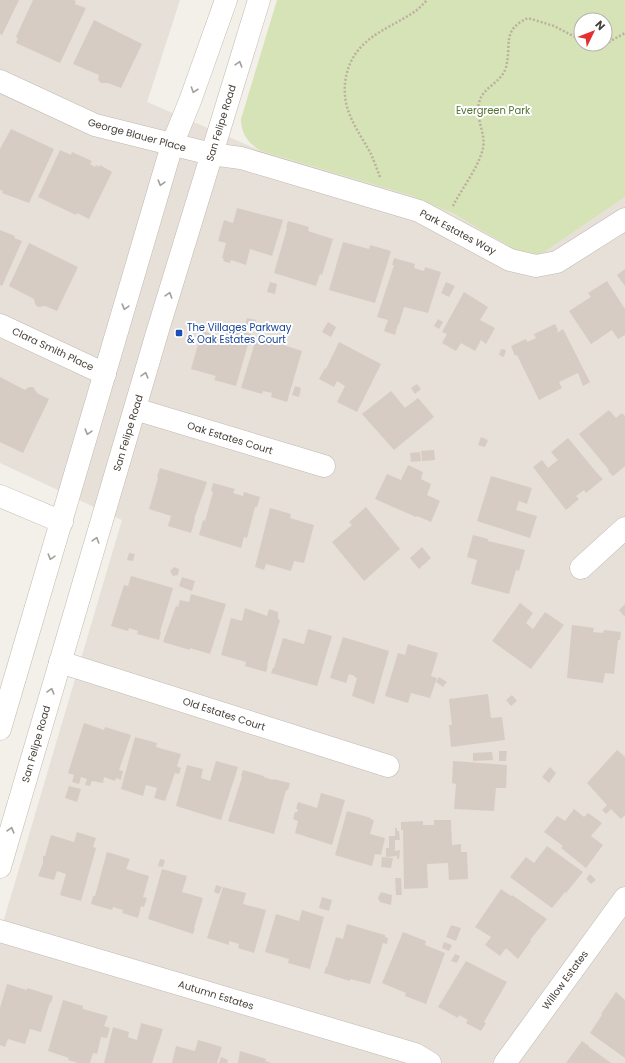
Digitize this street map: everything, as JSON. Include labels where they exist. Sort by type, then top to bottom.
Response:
[{"type":"street","points":[[0,729],[172,145],[190,101],[226,0]]},
{"type":"street","name":"San Felipe Road","points":[[0,867],[211,154],[259,0]]},
{"type":"street","name":"George Blauer Place","points":[[0,81],[95,126],[211,154]]},
{"type":"street","name":"Park Estates Way","points":[[211,154],[241,158],[419,212],[510,260],[536,266],[557,262],[625,219]]},
{"type":"street","name":"Clara Smith Place","points":[[0,325],[105,374]]},
{"type":"street","name":"Oak Estates Court","points":[[135,409],[324,466]]},
{"type":"street","points":[[0,496],[62,522]]},
{"type":"street","points":[[581,568],[625,528]]},
{"type":"street","name":"Old Estates Court","points":[[60,662],[388,766]]},
{"type":"street","name":"Willow Estates","points":[[505,1063],[625,898]]},
{"type":"street","name":"Autumn Estates","points":[[0,930],[415,1054],[430,1063]]},
{"type":"path","points":[[381,181],[371,155],[347,108],[345,93],[346,75],[352,58],[364,43],[383,29],[414,12],[427,0]]},
{"type":"path","points":[[453,207],[478,163],[483,148],[483,134],[478,112],[479,102],[484,91],[501,78],[506,68],[511,31],[519,22],[528,18],[554,26],[573,36]]},
{"type":"path","points":[[613,40],[625,33]]},
{"type":"shaded area","points":[[0,0],[180,0],[147,102],[261,151],[412,196],[433,204],[482,229],[523,253],[543,253],[625,197],[625,1063],[0,1063],[0,933],[122,520],[0,463]]},
{"type":"green space","name":"Evergreen Park","points":[[277,0],[625,0],[625,197],[543,253],[536,255],[523,254],[454,214],[412,196],[261,151],[246,138],[241,124],[241,119]]},
{"type":"building","points":[[0,0],[19,0],[2,35],[0,34]]},
{"type":"building","points":[[33,0],[73,0],[76,1],[75,4],[86,8],[60,63],[16,43],[18,38],[16,37]]},
{"type":"building","points":[[94,20],[142,44],[121,88],[108,83],[101,83],[98,80],[99,75],[73,64]]},
{"type":"building","points":[[11,129],[54,149],[29,203],[2,193],[3,191],[0,190],[0,149]]},
{"type":"building","points":[[60,150],[71,155],[72,152],[92,161],[90,164],[95,167],[96,165],[99,167],[100,165],[112,172],[89,219],[77,213],[76,215],[38,197]]},
{"type":"building","points":[[237,208],[283,220],[272,256],[250,249],[246,265],[231,260],[230,263],[223,261],[224,259],[222,258],[226,243],[218,241],[224,220],[233,223]]},
{"type":"building","points":[[288,221],[309,227],[308,231],[333,239],[322,275],[320,274],[316,286],[274,273]]},
{"type":"building","points":[[0,230],[15,236],[14,238],[22,241],[2,286],[0,285]]},
{"type":"building","points":[[343,242],[369,249],[370,245],[391,251],[375,303],[329,290]]},
{"type":"building","points":[[29,243],[78,267],[57,311],[45,306],[38,307],[35,304],[34,299],[9,286]]},
{"type":"building","points":[[394,258],[415,264],[414,268],[424,271],[425,267],[441,272],[428,313],[404,307],[395,335],[384,331],[388,320],[377,317],[394,265],[392,265]]},
{"type":"building","points":[[625,269],[625,286],[617,275]]},
{"type":"building","points":[[607,281],[625,309],[625,335],[618,339],[612,330],[591,344],[569,311],[591,297],[588,293]]},
{"type":"building","points":[[270,282],[277,284],[275,294],[267,292]]},
{"type":"building","points":[[446,282],[455,286],[449,297],[441,293]]},
{"type":"building","points":[[464,292],[488,307],[480,320],[495,328],[486,344],[481,340],[475,351],[461,343],[456,351],[442,343],[447,334],[442,332]]},
{"type":"building","points":[[247,318],[256,320],[253,329],[245,327]]},
{"type":"building","points":[[438,319],[443,322],[439,329],[434,326]]},
{"type":"building","points":[[328,322],[336,327],[331,337],[322,332]]},
{"type":"building","points":[[555,324],[558,330],[557,333],[563,329],[590,382],[583,386],[578,373],[559,382],[562,388],[539,400],[511,346],[526,339],[527,342],[536,338],[534,334]]},
{"type":"building","points":[[228,328],[251,334],[236,386],[214,380],[216,376],[191,369],[202,331],[225,338]]},
{"type":"building","points":[[257,336],[302,351],[287,402],[271,397],[272,393],[263,391],[262,394],[241,388]]},
{"type":"building","points":[[339,342],[381,364],[357,412],[337,402],[345,386],[337,381],[334,387],[319,379],[325,368],[326,369]]},
{"type":"building","points":[[501,349],[506,350],[504,357],[499,355]]},
{"type":"building","points":[[0,377],[25,390],[29,387],[33,387],[37,393],[49,399],[23,453],[0,442]]},
{"type":"building","points":[[417,384],[421,389],[415,394],[411,388]]},
{"type":"building","points":[[295,386],[301,388],[299,397],[292,395]]},
{"type":"building","points":[[391,391],[405,408],[418,398],[434,417],[394,450],[362,414]]},
{"type":"building","points":[[609,410],[616,418],[622,413],[625,416],[625,466],[613,476],[579,434]]},
{"type":"building","points":[[481,437],[488,440],[485,447],[478,445]]},
{"type":"building","points":[[568,438],[603,479],[586,493],[584,490],[576,496],[579,499],[566,510],[533,467],[542,460],[548,468],[558,460],[551,452]]},
{"type":"building","points":[[434,450],[435,460],[422,461],[421,451]]},
{"type":"building","points":[[420,452],[421,461],[411,462],[410,453]]},
{"type":"building","points":[[408,465],[423,472],[421,479],[431,484],[427,495],[440,501],[431,522],[375,499],[387,474],[401,480]]},
{"type":"building","points":[[160,468],[207,482],[194,519],[191,533],[168,526],[171,516],[149,509]]},
{"type":"building","points":[[491,476],[532,488],[527,504],[519,501],[516,510],[537,516],[530,538],[477,521]]},
{"type":"building","points":[[213,483],[235,489],[233,493],[243,496],[244,492],[260,497],[257,507],[255,507],[247,538],[244,537],[241,548],[199,535],[203,520],[205,521],[213,492],[211,491]]},
{"type":"building","points":[[366,507],[400,549],[364,581],[332,542],[352,525],[349,522]]},
{"type":"building","points":[[270,508],[291,514],[290,518],[314,525],[304,563],[294,561],[291,571],[266,564],[264,570],[255,567]]},
{"type":"building","points":[[473,535],[488,539],[488,541],[525,550],[519,571],[516,570],[509,594],[471,584],[477,560],[467,557]]},
{"type":"building","points":[[422,547],[431,558],[419,569],[410,558]]},
{"type":"building","points":[[129,553],[135,554],[133,561],[127,560]]},
{"type":"building","points":[[174,567],[179,569],[178,575],[173,576],[170,571]]},
{"type":"building","points":[[131,576],[173,588],[159,640],[137,634],[138,631],[129,628],[128,631],[111,626],[124,585],[128,586]]},
{"type":"building","points":[[182,577],[195,581],[192,591],[179,586]]},
{"type":"building","points":[[191,594],[226,604],[210,654],[163,642],[176,606],[178,607],[180,600],[189,602]]},
{"type":"building","points":[[520,603],[533,613],[526,623],[533,629],[545,612],[564,625],[531,669],[492,641]]},
{"type":"building","points":[[625,604],[625,617],[619,610]]},
{"type":"building","points":[[245,608],[267,616],[269,609],[278,612],[278,619],[280,620],[266,672],[245,666],[246,662],[221,655],[231,618],[242,621]]},
{"type":"building","points":[[572,625],[594,628],[593,632],[603,633],[604,630],[621,632],[620,640],[618,640],[614,674],[605,673],[603,683],[567,678]]},
{"type":"building","points":[[308,629],[332,636],[317,686],[271,673],[274,668],[283,638],[304,644]]},
{"type":"building","points":[[343,637],[389,651],[374,704],[352,696],[357,678],[354,677],[355,676],[349,674],[346,683],[330,678]]},
{"type":"building","points":[[408,644],[438,653],[431,676],[437,678],[430,698],[411,693],[408,703],[385,696],[398,653],[405,655]]},
{"type":"building","points":[[439,677],[447,682],[443,687],[436,682]]},
{"type":"building","points":[[488,694],[491,718],[502,717],[505,740],[451,747],[449,725],[452,725],[449,699]]},
{"type":"building","points":[[512,695],[517,701],[511,706],[506,700]]},
{"type":"building","points":[[84,723],[104,730],[105,727],[131,735],[119,770],[123,771],[121,780],[116,778],[115,781],[104,777],[103,783],[92,781],[90,786],[85,785],[87,779],[81,777],[79,784],[72,782],[74,775],[68,773]]},
{"type":"building","points":[[135,737],[157,743],[156,747],[181,754],[177,766],[181,768],[179,774],[175,773],[165,801],[154,798],[157,788],[146,785],[143,796],[121,789]]},
{"type":"building","points":[[617,750],[625,757],[625,815],[621,819],[611,809],[606,814],[602,810],[607,805],[587,783]]},
{"type":"building","points":[[499,751],[507,751],[506,761],[499,761]]},
{"type":"building","points":[[492,752],[493,760],[473,761],[473,753]]},
{"type":"building","points":[[216,761],[238,767],[221,820],[176,806],[187,765],[203,769],[201,778],[210,781]]},
{"type":"building","points":[[453,761],[507,765],[506,788],[496,788],[494,811],[454,809],[456,784],[452,783]]},
{"type":"building","points":[[550,767],[556,773],[549,783],[542,777]]},
{"type":"building","points":[[243,770],[273,780],[290,783],[288,790],[286,790],[274,834],[228,821]]},
{"type":"building","points":[[69,786],[81,789],[77,802],[65,798]]},
{"type":"building","points":[[321,793],[345,800],[332,845],[295,833],[298,821],[293,819],[295,812],[297,812],[298,809],[296,809],[298,802],[317,808]]},
{"type":"building","points":[[574,809],[584,817],[588,813],[602,823],[591,836],[603,845],[586,868],[561,848],[563,846],[544,832],[557,816],[565,821]]},
{"type":"building","points":[[347,811],[374,820],[370,834],[385,838],[381,855],[375,854],[372,866],[335,855]]},
{"type":"building","points":[[434,820],[451,820],[452,845],[461,844],[461,852],[467,852],[468,879],[449,880],[448,863],[427,864],[428,888],[404,889],[403,830],[401,830],[401,822],[423,821],[423,825],[434,825]]},
{"type":"building","points":[[395,828],[399,831],[400,840],[395,840],[395,851],[400,850],[399,859],[397,859],[397,856],[386,857],[386,848],[389,848],[389,836],[395,836]]},
{"type":"building","points":[[77,832],[96,838],[93,847],[96,848],[81,901],[60,895],[66,874],[57,871],[54,880],[38,876],[43,863],[43,856],[45,856],[51,835],[74,842]]},
{"type":"building","points":[[547,846],[583,872],[552,908],[510,877],[526,857],[534,863]]},
{"type":"building","points":[[107,852],[130,859],[126,869],[149,876],[143,897],[147,898],[144,907],[141,906],[138,918],[122,913],[123,910],[113,907],[112,910],[91,904],[93,896],[95,896]]},
{"type":"building","points":[[382,857],[393,858],[391,868],[381,867]]},
{"type":"building","points":[[160,859],[165,860],[163,867],[158,866]]},
{"type":"building","points":[[162,869],[187,876],[182,892],[203,898],[193,934],[148,919]]},
{"type":"building","points":[[590,874],[596,880],[591,884],[586,879]]},
{"type":"building","points":[[395,878],[401,878],[402,895],[396,895]]},
{"type":"building","points":[[216,885],[222,887],[219,894],[214,892]]},
{"type":"building","points":[[223,887],[246,893],[243,904],[266,910],[254,953],[238,948],[239,944],[229,941],[229,945],[207,938]]},
{"type":"building","points":[[501,889],[547,919],[530,940],[531,941],[518,959],[506,948],[500,956],[485,945],[491,937],[475,927]]},
{"type":"building","points":[[381,892],[392,895],[391,905],[380,902],[378,898]]},
{"type":"building","points":[[322,897],[332,900],[329,911],[319,908]]},
{"type":"building","points":[[302,910],[324,917],[310,969],[288,963],[289,959],[265,952],[276,914],[299,921]]},
{"type":"building","points":[[347,924],[385,935],[385,937],[388,938],[387,944],[383,943],[370,984],[350,979],[350,981],[324,973],[336,937],[343,939]]},
{"type":"building","points":[[451,925],[461,928],[456,941],[446,937]]},
{"type":"building","points":[[403,932],[426,941],[425,945],[445,953],[426,1004],[405,996],[406,993],[382,983]]},
{"type":"building","points":[[444,942],[452,945],[449,951],[442,948]]},
{"type":"building","points":[[455,954],[460,956],[457,963],[451,961]]},
{"type":"building","points":[[466,961],[507,982],[484,1022],[486,1023],[481,1031],[466,1023],[468,1020],[459,1015],[458,1018],[438,1007]]},
{"type":"building","points":[[7,984],[53,996],[41,1032],[30,1029],[25,1044],[8,1039],[5,1047],[0,1045],[0,1008]]},
{"type":"building","points":[[616,992],[625,1000],[625,1058],[590,1033]]},
{"type":"building","points":[[63,1000],[83,1006],[83,1009],[108,1016],[104,1026],[110,1028],[107,1038],[101,1037],[97,1054],[93,1053],[90,1063],[78,1063],[68,1060],[69,1058],[48,1051]]},
{"type":"building","points":[[141,1023],[163,1029],[152,1063],[104,1063],[113,1027],[129,1032],[128,1037],[137,1040]]},
{"type":"building","points":[[198,1040],[222,1047],[217,1063],[172,1063],[176,1046],[195,1051]]},
{"type":"building","points":[[582,1041],[589,1047],[611,1063],[566,1063]]},
{"type":"building","points":[[240,1051],[266,1059],[265,1061],[272,1063],[238,1063]]},
{"type":"building","points":[[221,1057],[228,1060],[227,1063],[219,1063]]},
{"type":"place","name":"The Villages Parkway & Oak Estates Court","points":[[179,333]]}]
